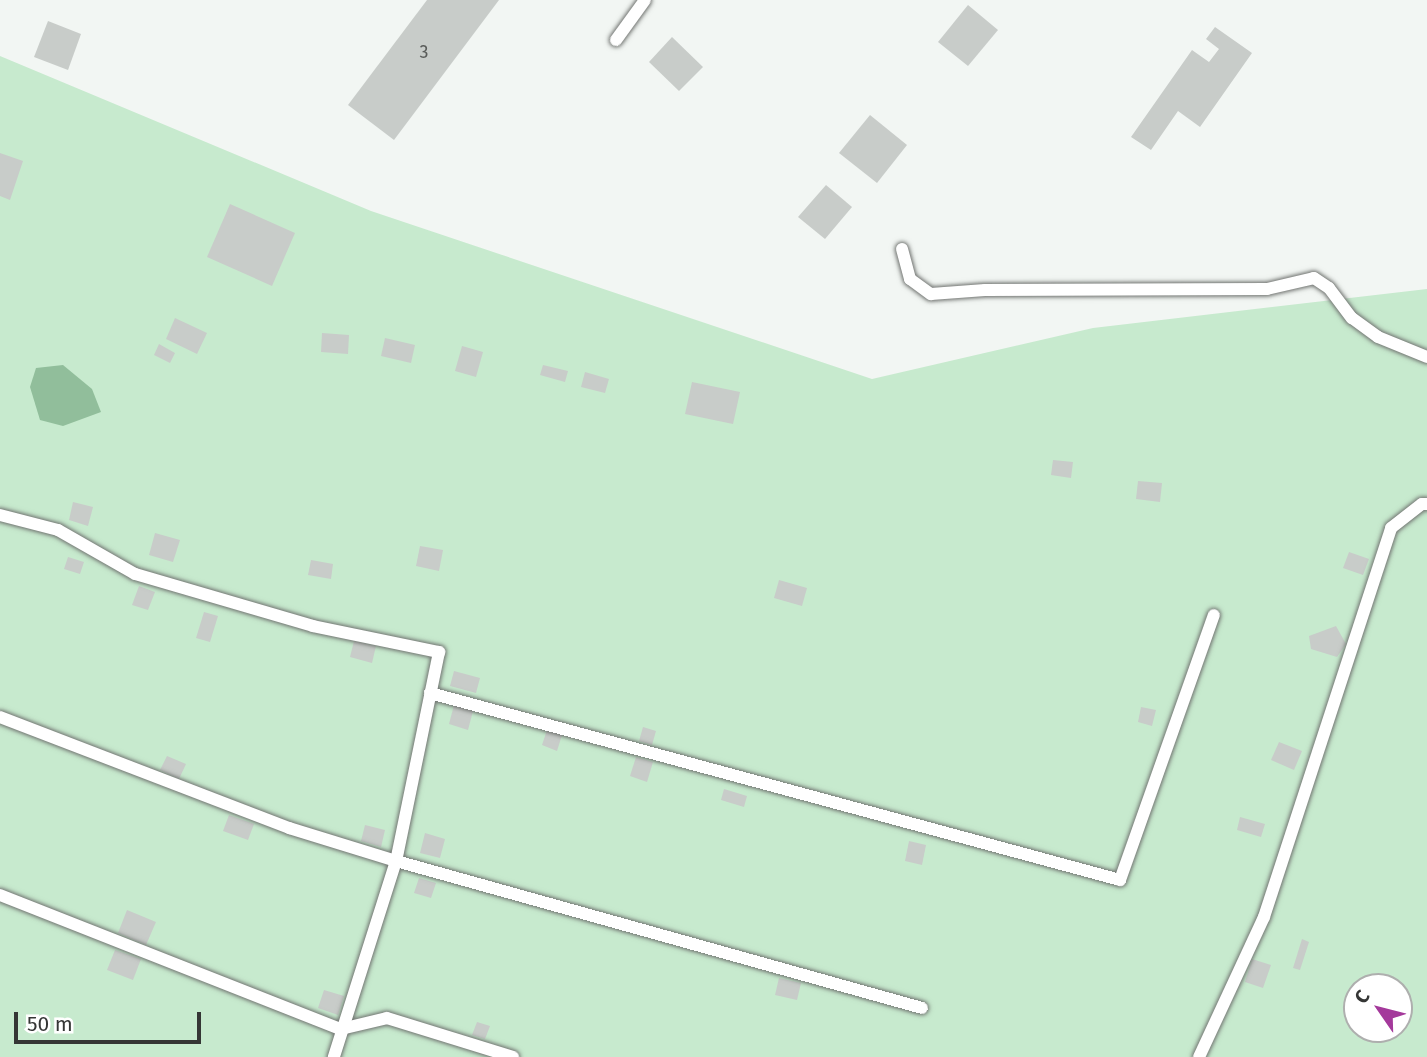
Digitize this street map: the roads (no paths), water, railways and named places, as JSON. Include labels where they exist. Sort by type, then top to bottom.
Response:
[{"type":"lane","points":[[616,40],[645,0]]},
{"type":"lane","points":[[902,249],[910,279],[931,294],[985,290],[1266,289],[1314,278],[1329,289],[1352,318],[1378,337],[1427,357]]},
{"type":"lane","points":[[1199,1057],[1264,916],[1391,528],[1422,504],[1427,505]]},
{"type":"lane","points":[[0,515],[58,530],[135,574],[313,626],[439,652],[396,861],[334,1057]]},
{"type":"lane","points":[[430,692],[1120,880],[1214,615]]},
{"type":"lane","points":[[0,717],[289,828],[396,861],[922,1008]]},
{"type":"lane","points":[[0,895],[341,1029],[387,1018],[513,1057]]}]
